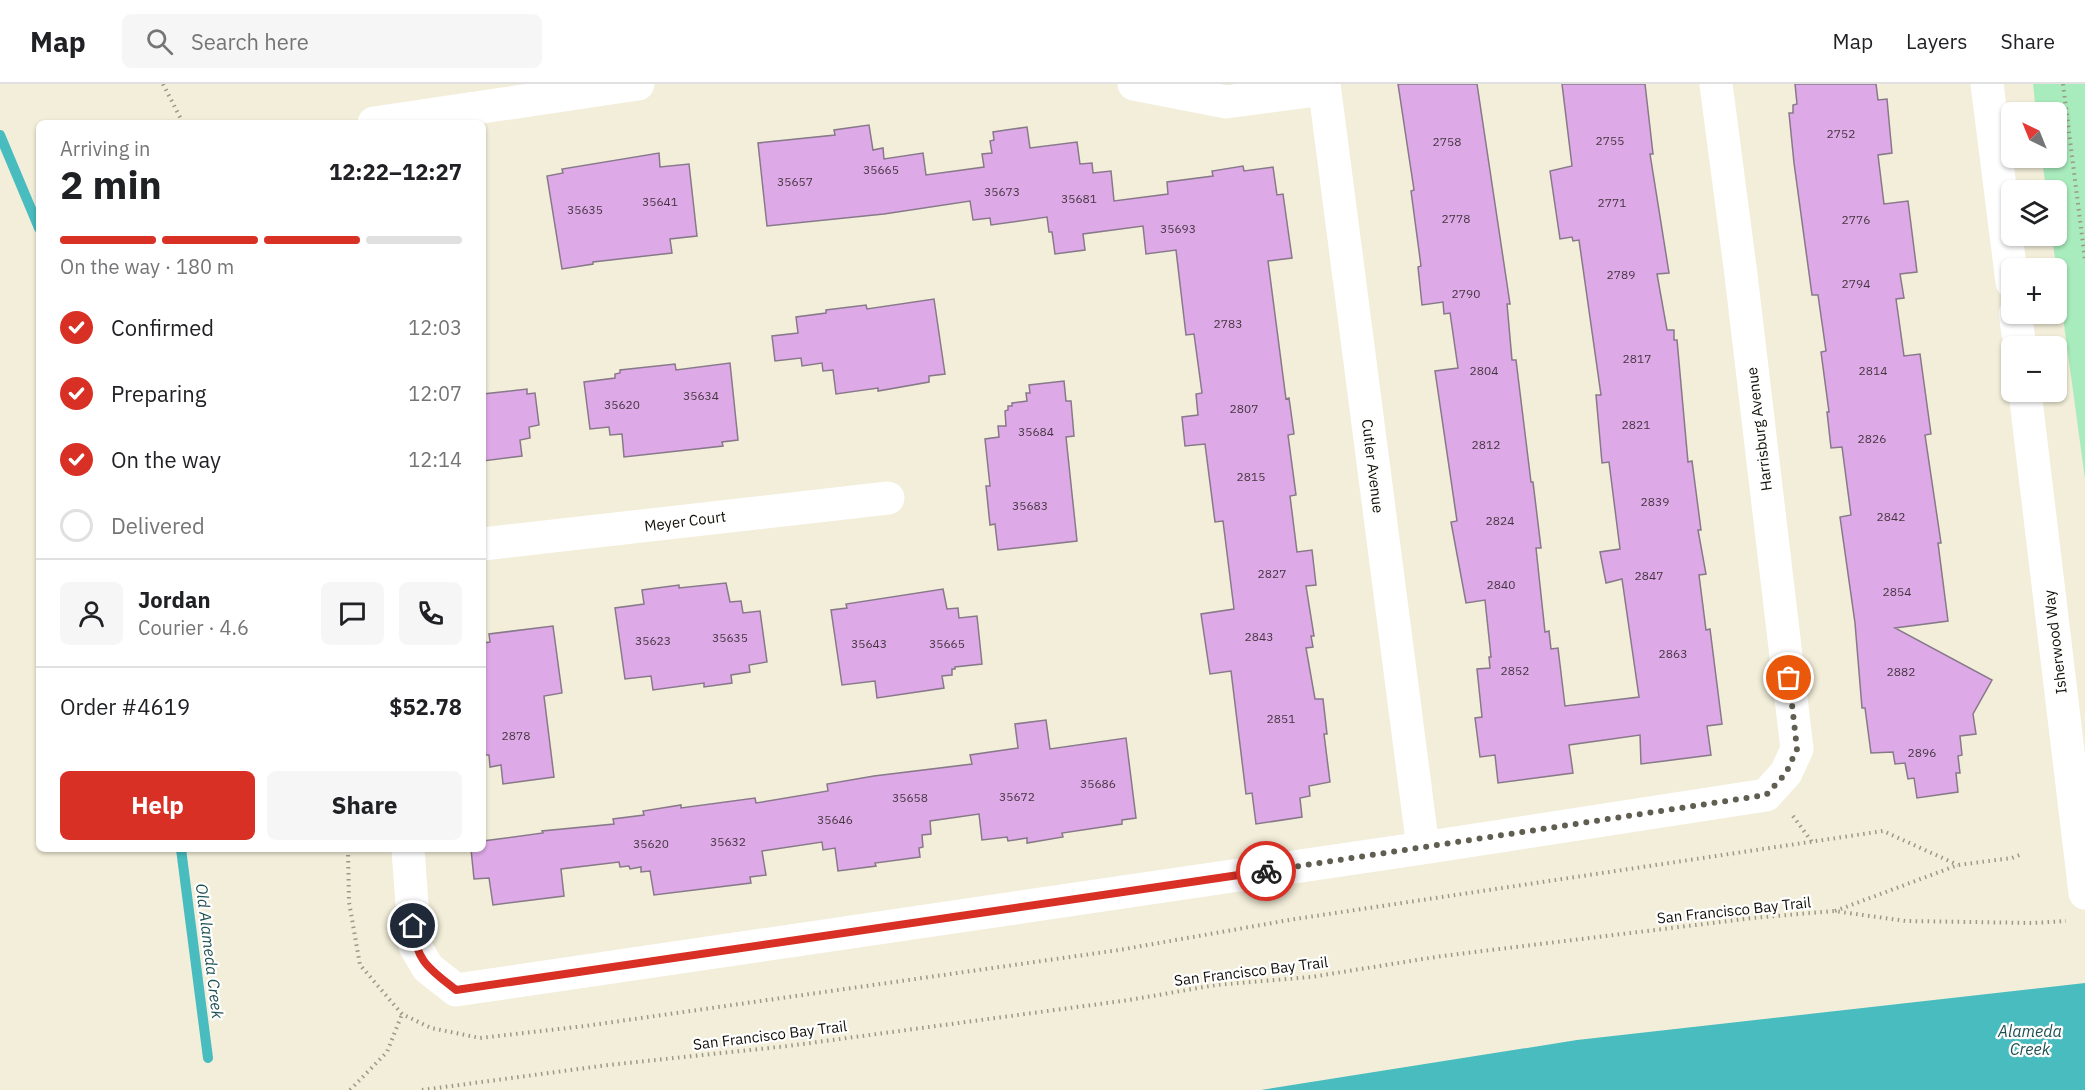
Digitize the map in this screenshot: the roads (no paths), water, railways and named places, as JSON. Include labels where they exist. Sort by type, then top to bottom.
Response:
[{"type":"street","points":[[394,120],[638,84]]},
{"type":"street","points":[[1134,84],[1226,102],[1324,87]]},
{"type":"street","name":"Harrisburg Avenue","points":[[1423,848],[1766,795],[1786,773],[1797,749],[1742,275],[1716,84]]},
{"type":"street","points":[[1987,84],[2009,258]]},
{"type":"street","name":"Cutler Avenue","points":[[1324,87],[1423,848]]},
{"type":"street","name":"Isherwood Way","points":[[2026,402],[2080,907]]},
{"type":"street","name":"Meyer Court","points":[[486,544],[888,498]]},
{"type":"street","points":[[408,852],[415,945],[428,968],[456,990],[1423,848]]},
{"type":"water","name":"Alameda Creek","points":[[2085,983],[2085,1090],[1261,1090],[1577,1040]]},
{"type":"waterway","name":"Old Alameda Creek","points":[[0,135],[36,221]]},
{"type":"waterway","name":"Old Alameda Creek","points":[[181,852],[208,1058]]}]
